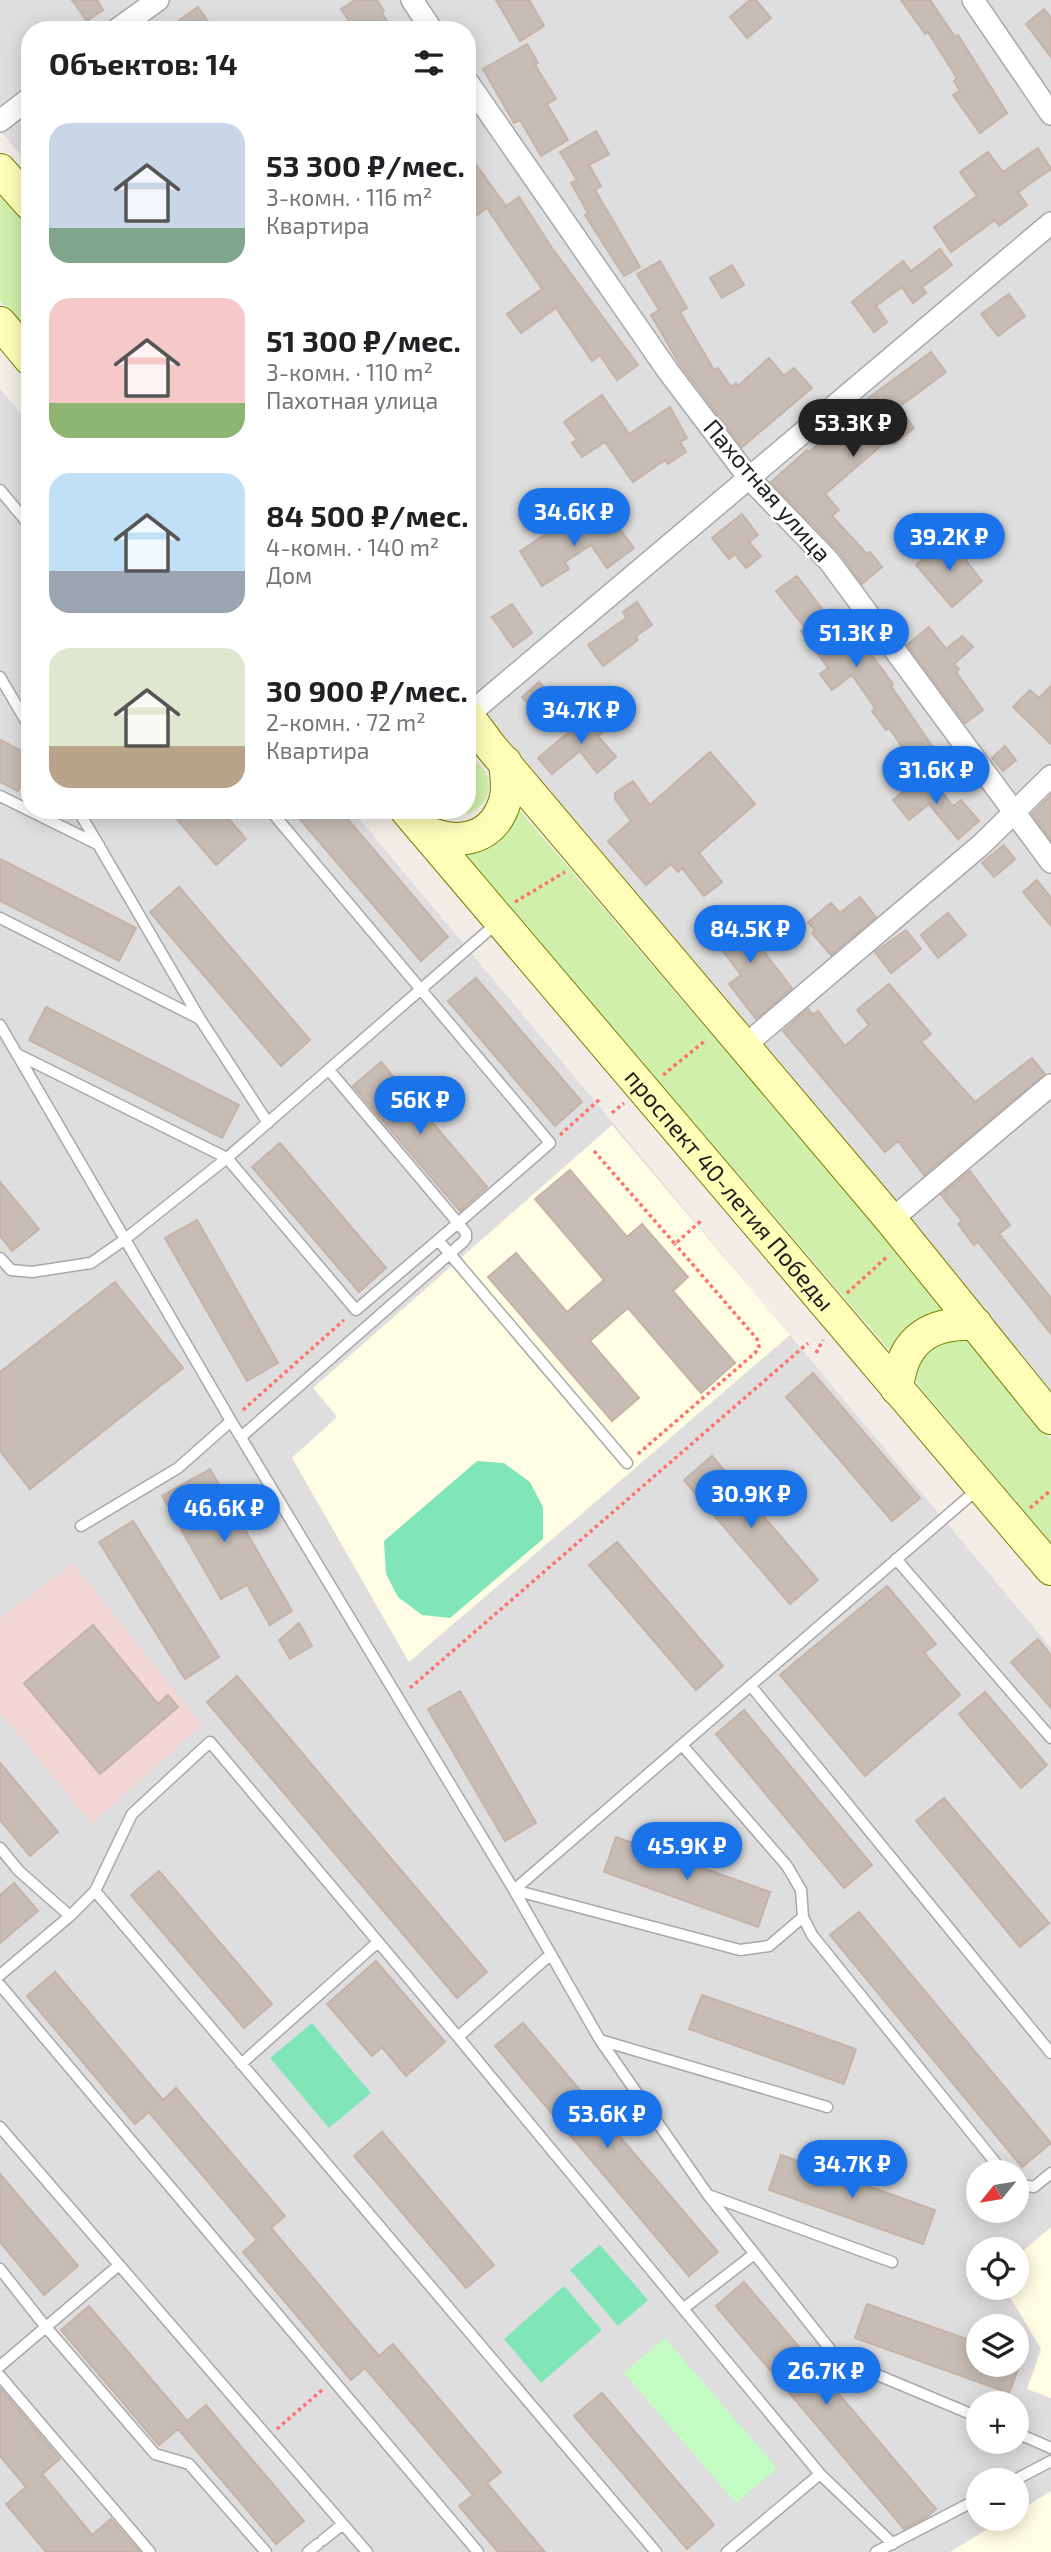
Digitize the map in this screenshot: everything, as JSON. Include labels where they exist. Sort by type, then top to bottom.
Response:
[{"type":"main road","points":[[0,170],[21,194]]},
{"type":"main road","points":[[0,323],[21,348]]},
{"type":"main road","points":[[415,820],[449,840],[460,840],[470,838],[489,827],[498,817],[507,791],[476,730]]},
{"type":"main road","points":[[488,749],[586,860],[898,1229],[1051,1418]]},
{"type":"main road","name":"проспект 40-летия Победы","points":[[415,820],[1051,1569]]},
{"type":"main road","points":[[897,1389],[904,1362],[919,1337],[947,1325],[976,1324]]},
{"type":"street","points":[[129,21],[158,0]]},
{"type":"street","points":[[412,0],[426,21]]},
{"type":"street","points":[[972,0],[1051,114]]},
{"type":"street","name":"Пахотная улица","points":[[476,94],[668,371],[749,478],[829,561],[1051,862]]},
{"type":"street","points":[[0,121],[21,105]]},
{"type":"street","points":[[476,707],[1051,223]]},
{"type":"street","points":[[734,1036],[1014,814],[1051,776]]},
{"type":"street","points":[[898,1229],[1051,1085]]},
{"type":"lane","points":[[0,490],[21,515]]},
{"type":"lane","points":[[0,677],[21,713]]},
{"type":"lane","points":[[0,796],[21,806]]},
{"type":"lane","points":[[46,819],[99,845]]},
{"type":"lane","points":[[83,819],[200,1019],[268,1123]]},
{"type":"lane","points":[[18,1054],[228,1158],[356,1310],[550,1143],[278,819]]},
{"type":"lane","points":[[0,1258],[11,1270],[32,1272],[91,1263],[228,1158],[421,989],[498,917]]},
{"type":"lane","points":[[0,918],[200,1019]]},
{"type":"lane","points":[[0,1025],[240,1437],[514,1890],[600,2040],[708,2195],[837,2358],[966,2412]]},
{"type":"lane","points":[[240,1437],[466,1238],[466,1233],[458,1223],[329,1070]]},
{"type":"lane","points":[[438,1240],[627,1464]]},
{"type":"lane","points":[[81,1525],[178,1468],[230,1420]]},
{"type":"lane","points":[[514,1890],[981,1486]]},
{"type":"lane","points":[[896,1559],[1051,1738]]},
{"type":"lane","points":[[751,1686],[1051,2053]]},
{"type":"lane","points":[[0,1975],[70,1916],[95,1891],[132,1814],[210,1742],[820,2474],[892,2544]]},
{"type":"lane","points":[[682,1745],[787,1866],[801,1890],[803,1917],[812,1935],[993,2160]]},
{"type":"lane","points":[[0,1848],[19,1871],[70,1916]]},
{"type":"lane","points":[[514,1890],[740,1950],[769,1945],[803,1917]]},
{"type":"lane","points":[[95,1891],[656,2552]]},
{"type":"lane","points":[[241,2064],[378,1942]]},
{"type":"lane","points":[[458,2037],[551,1954]]},
{"type":"lane","points":[[0,1985],[478,2552]]},
{"type":"lane","points":[[600,2040],[827,2107]]},
{"type":"lane","points":[[0,2127],[367,2552]]},
{"type":"lane","points":[[1029,2186],[1034,2187],[1051,2173]]},
{"type":"lane","points":[[708,2195],[892,2262]]},
{"type":"lane","points":[[684,2308],[753,2255]]},
{"type":"lane","points":[[0,2366],[119,2265]]},
{"type":"lane","points":[[0,2269],[45,2326],[155,2454],[189,2464],[266,2552]]},
{"type":"lane","points":[[0,2376],[150,2552]]},
{"type":"lane","points":[[1029,2438],[1051,2448]]},
{"type":"lane","points":[[1029,2473],[1051,2461]]},
{"type":"lane","points":[[727,2552],[820,2474]]},
{"type":"lane","points":[[876,2552],[966,2505]]},
{"type":"lane","points":[[308,2552],[343,2524]]},
{"type":"path","points":[[498,917],[586,860]]},
{"type":"path","points":[[659,1078],[734,1036]]},
{"type":"path","points":[[550,1143],[600,1099]]},
{"type":"path","points":[[594,1151],[757,1339],[759,1347],[627,1464]]},
{"type":"path","points":[[675,1244],[703,1219]]},
{"type":"path","points":[[846,1295],[898,1229]]},
{"type":"path","points":[[230,1420],[356,1310]]},
{"type":"path","points":[[816,1353],[827,1332]]},
{"type":"path","points":[[405,1692],[808,1343]]},
{"type":"path","points":[[268,2437],[333,2380]]},
{"type":"shaded area","points":[[0,0],[1051,0],[1051,1392],[476,702],[476,21],[21,21],[21,155],[0,130]]},
{"type":"shaded area","points":[[0,389],[21,414],[21,819],[360,819],[1051,1648],[1051,2552],[0,2552]]},
{"type":"shaded area","points":[[612,1125],[790,1335],[409,1662],[292,1458],[337,1417],[313,1388]]},
{"type":"shaded area","points":[[73,1563],[202,1725],[92,1824],[0,1713],[0,1618]]},
{"type":"shaded area","points":[[1051,2227],[1051,2398],[1027,2389],[1041,2349],[1029,2329],[1029,2314],[1020,2314],[1012,2300],[1029,2300],[1029,2246]]},
{"type":"shaded area","points":[[1051,2491],[1051,2552],[950,2552],[985,2531],[1029,2531],[1029,2505]]},
{"type":"green space","points":[[0,186],[21,210],[21,324],[0,300]]},
{"type":"green space","points":[[476,763],[487,776],[489,787],[476,809]]},
{"type":"green space","points":[[513,803],[954,1317],[893,1354],[458,849]]},
{"type":"green space","points":[[966,1333],[1051,1440],[1051,1543],[919,1386],[913,1370],[925,1344]]},
{"type":"green space","points":[[477,1461],[504,1463],[530,1482],[543,1507],[543,1539],[450,1618],[422,1615],[398,1597],[386,1574],[384,1541]]},
{"type":"green space","points":[[312,2023],[371,2093],[329,2128],[270,2058]]},
{"type":"green space","points":[[600,2245],[648,2300],[618,2326],[570,2270]]},
{"type":"green space","points":[[564,2286],[602,2330],[541,2383],[504,2339]]},
{"type":"green space","points":[[665,2338],[777,2468],[736,2503],[624,2373]]},
{"type":"building","points":[[72,0],[97,0],[103,10],[87,21]]},
{"type":"building","points":[[355,0],[377,0],[387,21],[349,21],[341,9]]},
{"type":"building","points":[[496,0],[529,0],[544,26],[520,41]]},
{"type":"building","points":[[750,0],[756,0],[771,18],[747,38],[730,17]]},
{"type":"building","points":[[901,0],[930,0],[955,37],[958,35],[1007,113],[980,133],[953,95],[960,91],[954,81],[957,78],[928,32],[925,34]]},
{"type":"building","points":[[198,7],[208,21],[179,21]]},
{"type":"building","points":[[1044,9],[1051,18],[1051,57],[1026,24]]},
{"type":"building","points":[[527,44],[538,63],[535,65],[556,99],[547,104],[568,140],[541,156],[520,120],[514,123],[483,69]]},
{"type":"building","points":[[596,131],[609,154],[589,165],[601,186],[595,190],[640,267],[624,276],[585,215],[588,213],[571,183],[577,180],[560,152]]},
{"type":"building","points":[[1038,148],[1051,169],[1018,192],[1027,205],[999,226],[995,220],[951,252],[934,227],[977,196],[960,172],[988,152],[1003,172]]},
{"type":"building","points":[[476,164],[506,206],[519,197],[552,248],[638,365],[617,380],[600,355],[592,361],[556,308],[521,333],[507,314],[542,289],[487,208],[476,216]]},
{"type":"building","points":[[940,249],[952,265],[922,287],[926,293],[913,303],[902,287],[876,306],[887,322],[874,332],[852,302],[903,261],[911,271]]},
{"type":"building","points":[[660,261],[687,308],[680,312],[714,370],[718,368],[731,387],[736,383],[738,386],[769,358],[784,376],[794,368],[812,388],[742,447],[679,363],[651,315],[659,310],[637,274]]},
{"type":"building","points":[[732,265],[744,285],[722,298],[710,278]]},
{"type":"building","points":[[1009,294],[1025,316],[998,336],[981,314]]},
{"type":"building","points":[[931,352],[946,372],[899,407],[914,428],[894,444],[890,438],[825,494],[839,510],[832,516],[882,567],[862,584],[839,552],[771,482],[807,450],[809,452],[864,404],[863,402]]},
{"type":"building","points":[[602,395],[629,434],[670,407],[687,438],[680,442],[686,452],[668,464],[665,460],[633,482],[605,442],[582,457],[572,443],[577,440],[564,422]]},
{"type":"building","points":[[584,512],[600,534],[615,523],[634,548],[607,568],[591,545],[565,562],[569,569],[542,586],[520,551],[557,527],[559,530]]},
{"type":"building","points":[[742,514],[758,535],[749,542],[761,556],[746,568],[735,554],[729,559],[712,538]]},
{"type":"building","points":[[949,538],[982,581],[952,607],[916,565]]},
{"type":"building","points":[[797,576],[826,614],[832,609],[849,633],[853,630],[893,684],[891,686],[939,756],[918,770],[889,728],[886,730],[872,711],[875,708],[852,675],[832,690],[820,674],[828,668],[801,631],[805,628],[776,591]]},
{"type":"building","points":[[637,602],[652,625],[636,636],[638,640],[603,666],[588,645],[626,618],[623,612]]},
{"type":"building","points":[[512,604],[532,633],[513,647],[492,617]]},
{"type":"building","points":[[929,627],[946,649],[962,636],[973,647],[954,664],[959,669],[956,672],[983,710],[965,723],[907,645]]},
{"type":"building","points":[[539,682],[550,694],[533,709],[522,697]]},
{"type":"building","points":[[1051,686],[1051,744],[1013,707],[1030,690],[1039,698]]},
{"type":"building","points":[[595,710],[609,727],[598,736],[616,757],[597,773],[580,751],[552,774],[538,758]]},
{"type":"building","points":[[0,740],[21,750],[21,785],[18,791],[0,782]]},
{"type":"building","points":[[1005,746],[1016,760],[1003,771],[992,758]]},
{"type":"building","points":[[710,752],[755,804],[699,853],[722,882],[704,896],[682,868],[678,872],[671,864],[646,885],[608,841],[631,821],[615,799],[615,793],[633,781],[650,805]]},
{"type":"building","points":[[926,773],[953,806],[961,800],[979,821],[958,839],[929,804],[909,820],[893,800]]},
{"type":"building","points":[[1051,795],[1051,840],[1032,814]]},
{"type":"building","points":[[177,819],[229,819],[246,839],[216,865]]},
{"type":"building","points":[[300,819],[348,819],[448,937],[421,961]]},
{"type":"building","points":[[1004,845],[1015,859],[994,877],[982,863]]},
{"type":"building","points":[[0,859],[136,928],[119,961],[0,901]]},
{"type":"building","points":[[1037,880],[1051,898],[1051,926],[1023,892]]},
{"type":"building","points":[[179,887],[310,1040],[281,1066],[150,912]]},
{"type":"building","points":[[860,897],[876,917],[831,955],[812,933],[815,930],[808,922],[831,903],[840,913]]},
{"type":"building","points":[[730,907],[748,930],[752,927],[765,944],[761,948],[792,988],[756,1019],[729,984],[741,975],[722,950],[728,945],[710,923]]},
{"type":"building","points":[[948,913],[966,935],[938,958],[921,935]]},
{"type":"building","points":[[906,930],[921,949],[891,973],[875,952]]},
{"type":"building","points":[[476,978],[582,1102],[555,1126],[448,1001]]},
{"type":"building","points":[[889,984],[931,1034],[921,1042],[975,1102],[1032,1058],[1045,1074],[924,1175],[898,1141],[885,1152],[783,1031],[808,1009],[813,1015],[818,1011],[845,1046],[869,1025],[857,1010]]},
{"type":"building","points":[[46,1007],[239,1105],[222,1138],[29,1040]]},
{"type":"building","points":[[381,1062],[487,1187],[460,1211],[353,1086]]},
{"type":"building","points":[[280,1143],[386,1268],[359,1292],[252,1167]]},
{"type":"building","points":[[570,1170],[627,1237],[642,1224],[688,1277],[673,1291],[735,1363],[701,1393],[628,1308],[590,1341],[639,1398],[612,1421],[488,1277],[516,1253],[567,1312],[604,1280],[535,1199]]},
{"type":"building","points":[[970,1171],[1010,1225],[999,1234],[1051,1298],[1051,1334],[978,1242],[974,1245],[958,1224],[962,1221],[941,1195]]},
{"type":"building","points":[[0,1182],[39,1229],[12,1251],[0,1236]]},
{"type":"building","points":[[197,1220],[278,1363],[247,1381],[165,1238]]},
{"type":"building","points":[[115,1282],[183,1368],[30,1489],[0,1451],[0,1372]]},
{"type":"building","points":[[813,1373],[920,1498],[892,1521],[786,1397]]},
{"type":"building","points":[[712,1456],[818,1580],[790,1604],[684,1480]]},
{"type":"building","points":[[210,1469],[292,1611],[270,1625],[247,1585],[221,1599],[162,1496]]},
{"type":"building","points":[[133,1521],[219,1657],[185,1679],[99,1542]]},
{"type":"building","points":[[617,1542],[723,1666],[696,1690],[589,1565]]},
{"type":"building","points":[[887,1586],[936,1644],[924,1653],[960,1695],[865,1776],[780,1675]]},
{"type":"building","points":[[299,1623],[312,1646],[290,1659],[279,1640]]},
{"type":"building","points":[[93,1625],[158,1704],[168,1695],[178,1707],[100,1774],[24,1683]]},
{"type":"building","points":[[1038,1639],[1051,1655],[1051,1708],[1011,1662]]},
{"type":"building","points":[[237,1676],[487,1972],[457,1998],[207,1702]]},
{"type":"building","points":[[460,1691],[536,1823],[505,1841],[428,1709]]},
{"type":"building","points":[[985,1692],[1047,1765],[1021,1788],[959,1714]]},
{"type":"building","points":[[744,1710],[872,1865],[844,1888],[716,1734]]},
{"type":"building","points":[[0,1763],[58,1832],[30,1856],[0,1820]]},
{"type":"building","points":[[944,1798],[1049,1923],[1020,1947],[916,1821]]},
{"type":"building","points":[[616,1837],[770,1892],[758,1927],[604,1872]]},
{"type":"building","points":[[159,1871],[272,2004],[244,2028],[131,1895]]},
{"type":"building","points":[[14,1883],[38,1911],[0,1943],[0,1895]]},
{"type":"building","points":[[859,1912],[1051,2143],[1029,2161],[1016,2160],[830,1935]]},
{"type":"building","points":[[376,1961],[445,2042],[406,2076],[382,2047],[372,2056],[327,2004]]},
{"type":"building","points":[[55,1972],[163,2100],[176,2088],[285,2216],[271,2228],[379,2356],[393,2344],[501,2472],[487,2483],[545,2552],[498,2552],[459,2506],[473,2495],[365,2368],[351,2380],[243,2252],[257,2240],[149,2112],[135,2124],[27,1996]]},
{"type":"building","points":[[702,1995],[856,2049],[844,2084],[689,2029]]},
{"type":"building","points":[[523,2023],[718,2252],[689,2276],[495,2046]]},
{"type":"building","points":[[382,2132],[494,2265],[466,2288],[354,2156]]},
{"type":"building","points":[[781,2155],[935,2210],[923,2244],[769,2190]]},
{"type":"building","points":[[0,2174],[78,2266],[44,2295],[0,2242]]},
{"type":"building","points":[[744,2282],[936,2509],[927,2517],[904,2529],[716,2306]]},
{"type":"building","points":[[867,2304],[966,2339],[966,2377],[1015,2377],[1010,2391],[1003,2391],[855,2338]]},
{"type":"building","points":[[89,2306],[187,2421],[206,2405],[304,2521],[276,2544],[178,2429],[159,2445],[61,2330]]},
{"type":"building","points":[[0,2388],[60,2459],[42,2474],[92,2535],[111,2519],[140,2552],[46,2552],[6,2504],[26,2487],[0,2456]]},
{"type":"building","points":[[602,2393],[714,2525],[687,2549],[574,2416]]}]
